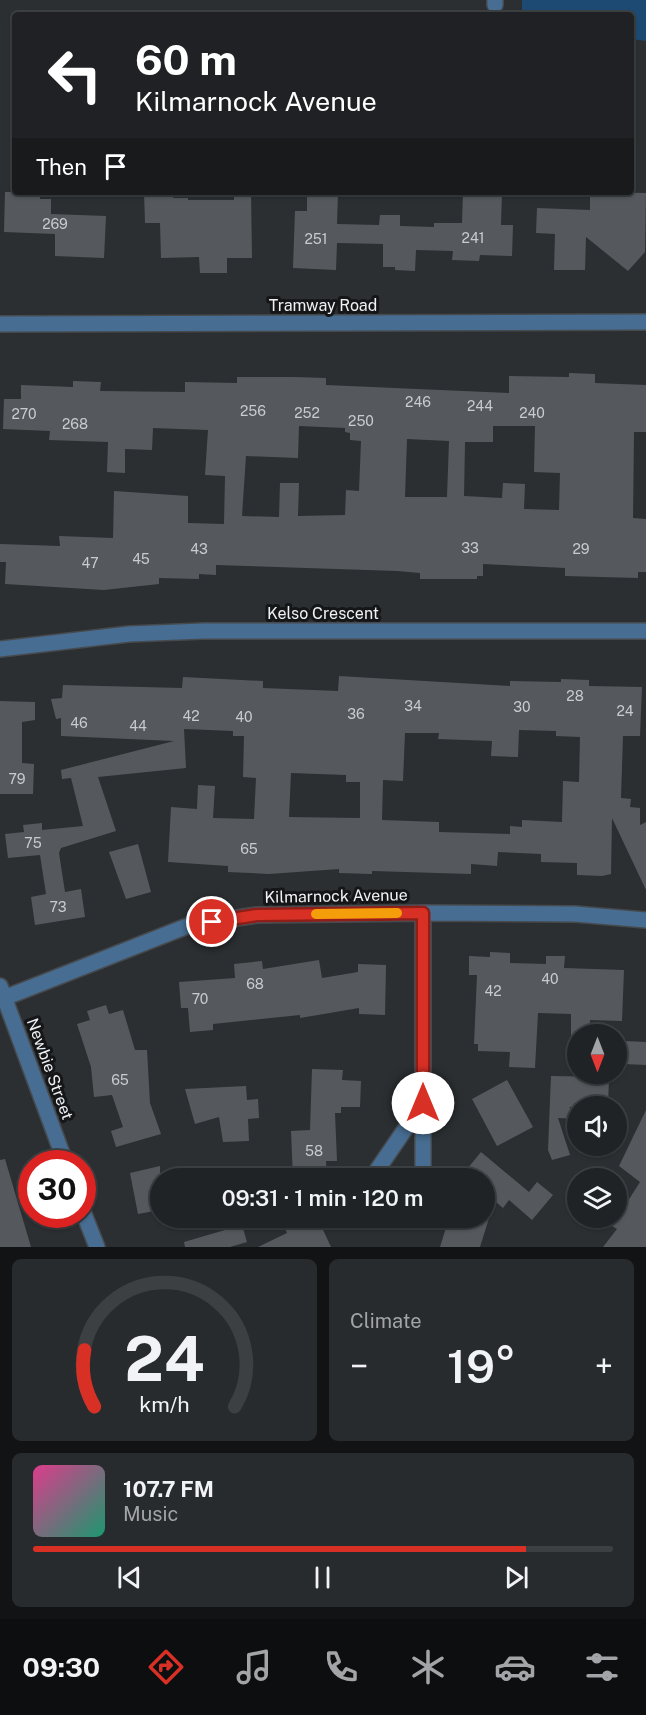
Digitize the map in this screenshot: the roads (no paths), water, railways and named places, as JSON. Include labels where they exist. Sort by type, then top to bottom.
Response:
[{"type":"street","name":"Tramway Road","points":[[0,324],[646,322]]},
{"type":"street","name":"Kelso Crescent","points":[[0,649],[129,634],[203,631],[646,631]]},
{"type":"street","points":[[423,913],[423,1168]]},
{"type":"street","name":"Kilmarnock Avenue","points":[[2,992],[190,925],[257,915],[575,914],[646,920]]},
{"type":"street","name":"Newbie Street","points":[[2,992],[61,1150]]},
{"type":"street","points":[[379,1168],[423,1103]]},
{"type":"street","points":[[90,1228],[97,1247]]}]
